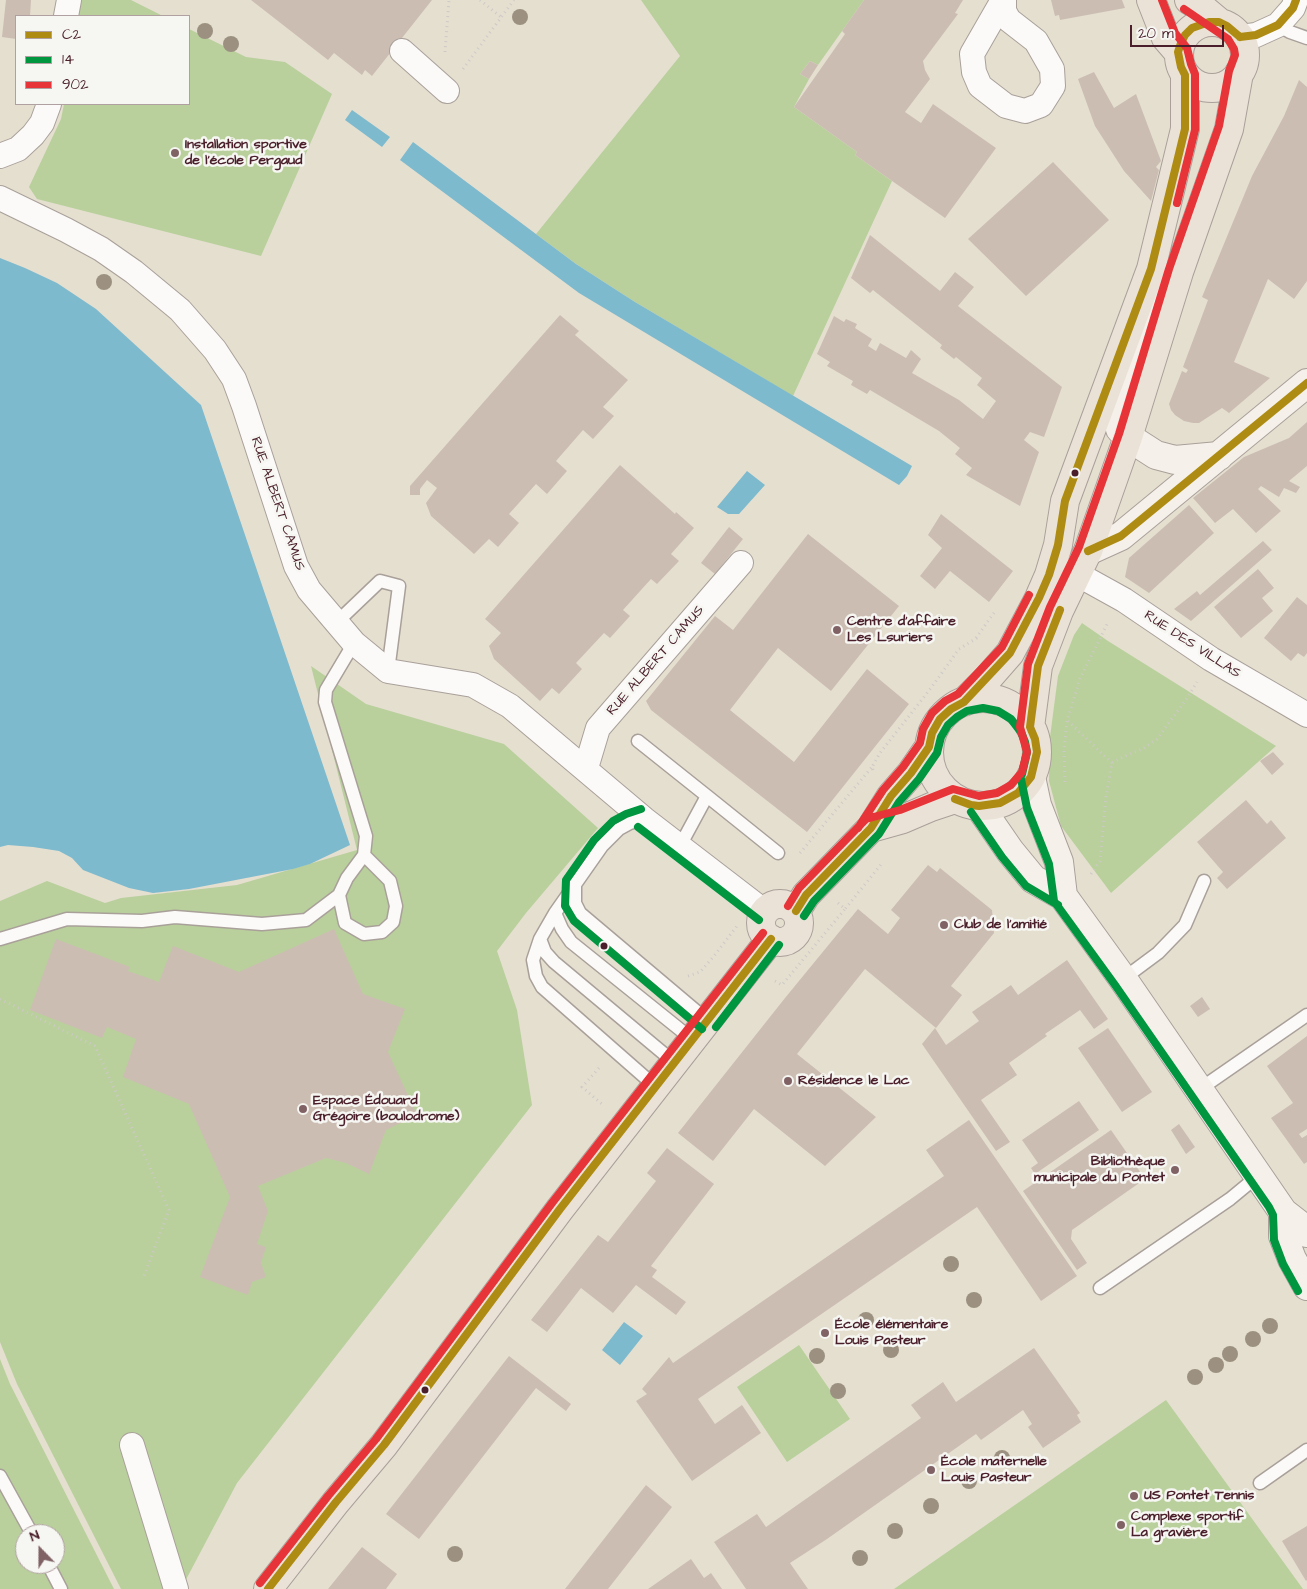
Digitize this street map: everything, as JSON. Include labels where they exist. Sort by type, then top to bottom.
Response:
[{"type":"main road","points":[[1151,0],[1166,38],[1192,81],[1208,88],[1225,85],[1233,80],[1239,73],[1245,56],[1244,46],[1210,13]]},
{"type":"main road","points":[[964,702],[1010,653],[1049,575],[1058,545],[1066,500],[1151,268],[1185,129],[1182,63],[1185,35],[1192,28],[1209,22],[1210,13]]},
{"type":"main road","points":[[1030,727],[1038,666],[1059,611],[1082,563],[1128,437],[1179,272],[1228,129],[1239,73]]},
{"type":"main road","points":[[1168,199],[1162,270],[1117,414],[1120,428],[1128,437],[1156,455],[1175,460],[1219,456]]},
{"type":"main road","points":[[1082,563],[1121,536],[1307,382]]},
{"type":"main road","points":[[871,828],[903,819],[931,806],[967,802],[1000,803],[1018,793],[1031,777],[1037,752],[1035,739],[1030,727],[1018,712],[1002,702],[983,698],[964,702],[951,709],[940,719],[932,733],[929,747],[929,762],[934,776],[943,789],[967,802],[1033,879],[1063,896],[1200,1089],[1283,1212],[1307,1232]]},
{"type":"main road","points":[[796,911],[806,895],[871,828],[891,796],[911,773],[929,747]]},
{"type":"main road","points":[[1031,777],[1037,805],[1060,862],[1063,896]]},
{"type":"main road","points":[[780,903],[789,905],[796,911],[799,927],[795,935],[788,940],[780,942],[771,940],[765,934],[762,927],[762,919],[765,912],[771,906],[780,903]]},
{"type":"main road","points":[[268,1589],[336,1502],[384,1445],[560,1210],[771,940]]},
{"type":"main road","points":[[1283,1212],[1283,1236],[1292,1259],[1307,1286]]},
{"type":"street","points":[[66,15],[69,0]]},
{"type":"street","points":[[1210,13],[1256,35],[1278,25],[1293,8],[1296,0]]},
{"type":"street","points":[[402,51],[449,88]]},
{"type":"street","points":[[0,156],[18,149],[32,135],[42,124],[49,105]]},
{"type":"street","name":"RUE ALBERT CAMUS","points":[[0,198],[92,244],[134,272],[180,310],[215,350],[234,379],[296,566],[309,590],[336,623],[354,643],[388,672]]},
{"type":"street","name":"RUE ALBERT CAMUS","points":[[586,768],[598,728],[741,563]]},
{"type":"street","name":"RUE DES VILLAS","points":[[1082,563],[1124,600],[1211,659],[1307,715]]},
{"type":"street","points":[[388,672],[473,685],[510,706],[586,768],[644,819],[765,912]]},
{"type":"street","points":[[132,1445],[176,1589]]},
{"type":"lane","points":[[1278,25],[1307,38]]},
{"type":"lane","points":[[336,623],[380,580],[399,586],[388,672]]},
{"type":"lane","points":[[0,939],[67,919],[142,921],[175,917],[262,924],[306,920],[339,895],[347,878],[364,855],[366,836],[325,702],[326,690],[354,643]]},
{"type":"lane","points":[[638,741],[778,853]]},
{"type":"lane","points":[[680,846],[707,796]]},
{"type":"lane","points":[[644,819],[619,829],[602,846],[555,913],[540,938],[533,960],[536,976],[542,986],[656,1087]]},
{"type":"lane","points":[[339,895],[345,923],[364,934],[382,932],[393,922],[396,906],[390,881],[364,855]]},
{"type":"lane","points":[[1123,979],[1158,953],[1186,925],[1204,881]]},
{"type":"lane","points":[[575,884],[575,903],[580,913],[700,1031]]},
{"type":"lane","points":[[555,913],[562,929],[572,942],[700,1031]]},
{"type":"lane","points":[[540,938],[545,952],[554,962],[675,1063]]},
{"type":"lane","points":[[1200,1089],[1307,1015]]},
{"type":"lane","points":[[1100,1288],[1230,1199],[1259,1175]]},
{"type":"lane","points":[[1260,1483],[1307,1450]]},
{"type":"lane","points":[[0,1476],[26,1524]]},
{"type":"lane","points":[[53,1574],[61,1589]]},
{"type":"path","points":[[450,0],[443,75],[449,88],[514,0]]},
{"type":"path","points":[[480,0],[501,17]]},
{"type":"path","points":[[1065,790],[1064,750],[1067,721],[1080,679],[1112,615],[1124,600]]},
{"type":"path","points":[[796,860],[872,767],[880,752],[960,649],[976,638],[983,641]]},
{"type":"path","points":[[1085,868],[1089,876],[1100,861],[1106,796],[1112,764],[1144,748],[1157,739],[1188,697],[1211,659]]},
{"type":"path","points":[[1067,721],[1112,764]]},
{"type":"path","points":[[872,767],[876,773]]},
{"type":"path","points":[[773,979],[782,985],[887,857]]},
{"type":"path","points":[[834,900],[845,909]]},
{"type":"path","points":[[0,999],[95,1046],[169,1210],[144,1276]]},
{"type":"green space","points":[[79,0],[131,0],[161,15],[76,15]]},
{"type":"green space","points":[[641,0],[864,0],[818,65],[810,61],[800,74],[809,79],[794,107],[857,152],[855,155],[892,181],[793,396],[635,302],[576,264],[536,234],[680,56]]},
{"type":"green space","name":"Installation sportive de l'école Pergaud","points":[[190,29],[246,57],[285,62],[332,94],[261,256],[37,199],[29,187],[61,119],[64,105],[190,105]]},
{"type":"green space","points":[[1082,623],[1276,746],[1111,893],[1061,826],[1049,781],[1050,737],[1058,676],[1074,635]]},
{"type":"green space","points":[[311,666],[366,704],[504,744],[598,828],[526,913],[497,951],[517,1010],[532,1105],[237,1483],[181,1589],[121,1589],[17,1384],[0,1342],[0,901],[47,881],[105,903],[121,898],[237,885],[357,850]]},
{"type":"green space","points":[[799,1345],[850,1419],[787,1462],[737,1387]]},
{"type":"green space","points":[[0,1359],[10,1384],[114,1589],[0,1589]]},
{"type":"green space","name":"Complexe sportif La gravière","points":[[1166,1400],[1303,1589],[894,1589]]},
{"type":"water","points":[[352,110],[390,137],[382,147],[345,120]]},
{"type":"water","points":[[413,142],[576,264],[635,302],[912,466],[907,476],[899,485],[579,293],[400,160]]},
{"type":"water","points":[[0,258],[57,283],[96,309],[201,405],[350,845],[310,864],[293,869],[189,889],[153,893],[129,888],[83,870],[72,858],[59,851],[8,845],[0,847]]},
{"type":"water","points":[[747,471],[765,485],[739,514],[728,514],[717,507]]},
{"type":"water","points":[[624,1322],[643,1336],[620,1365],[602,1350]]},
{"type":"building","points":[[6,0],[31,0],[30,15],[15,15],[15,39],[2,37]]},
{"type":"building","points":[[251,0],[432,0],[372,76],[365,70],[362,75],[334,53],[328,60]]},
{"type":"building","points":[[864,0],[963,0],[955,13],[958,14],[923,61],[930,79],[905,112],[921,123],[933,104],[996,148],[945,218],[855,155],[857,152],[794,107],[845,34],[842,31]]},
{"type":"building","points":[[1051,0],[1122,0],[1125,8],[1060,20],[1059,15],[1055,16]]},
{"type":"building","points":[[810,61],[818,65],[809,79],[800,74]]},
{"type":"building","points":[[1094,72],[1114,108],[1136,94],[1161,161],[1156,167],[1159,170],[1151,201],[1124,171],[1095,126],[1078,79]]},
{"type":"building","points":[[1299,80],[1307,87],[1307,281],[1294,299],[1268,279],[1234,362],[1270,378],[1229,413],[1222,408],[1199,423],[1184,421],[1175,415],[1169,404],[1182,371],[1186,373],[1188,370],[1183,367],[1208,300],[1202,297],[1252,176],[1284,116]]},
{"type":"building","points":[[1053,162],[1109,220],[1026,296],[968,239]]},
{"type":"building","points":[[870,235],[940,291],[955,272],[974,287],[958,306],[1062,387],[1044,437],[1030,432],[1024,440],[1039,452],[1020,506],[966,475],[972,468],[955,454],[960,448],[939,431],[870,390],[867,394],[851,385],[853,381],[827,366],[830,362],[817,354],[834,316],[844,322],[846,319],[857,324],[855,328],[872,339],[868,346],[876,351],[880,343],[906,358],[911,350],[921,359],[912,373],[959,400],[983,419],[996,401],[977,385],[982,378],[956,357],[954,359],[940,348],[942,345],[873,290],[870,293],[851,278]]},
{"type":"building","points":[[560,315],[579,331],[575,335],[628,380],[603,407],[614,416],[593,439],[583,430],[556,461],[567,471],[547,494],[536,484],[509,514],[519,523],[498,547],[489,539],[474,554],[431,516],[426,503],[437,488],[427,480],[420,489],[420,495],[410,495],[410,486]]},
{"type":"building","points":[[1307,422],[1307,466],[1289,481],[1300,487],[1296,493],[1284,488],[1279,497],[1261,486],[1258,489],[1281,511],[1256,533],[1233,509],[1215,523],[1193,498],[1244,457],[1289,438]]},
{"type":"building","points":[[620,465],[675,514],[676,512],[694,528],[671,554],[679,561],[657,584],[651,579],[623,610],[630,616],[610,638],[604,633],[576,663],[582,669],[559,694],[552,688],[540,701],[494,659],[489,646],[501,633],[485,619]]},
{"type":"building","points":[[1189,505],[1214,533],[1149,593],[1125,577],[1129,558]]},
{"type":"building","points":[[941,514],[1013,571],[989,602],[950,571],[935,589],[920,576],[942,548],[928,535]]},
{"type":"building","points":[[729,527],[743,539],[715,574],[701,563]]},
{"type":"building","points":[[808,534],[899,606],[831,691],[778,648],[730,710],[794,762],[867,669],[909,704],[807,832],[651,710],[646,701],[715,616],[733,630]]},
{"type":"building","points":[[1263,541],[1272,550],[1191,621],[1174,609],[1197,591],[1200,595]]},
{"type":"building","points":[[1258,569],[1274,588],[1262,598],[1273,611],[1241,638],[1214,607]]},
{"type":"building","points":[[1297,597],[1307,605],[1307,653],[1304,657],[1298,653],[1291,661],[1264,638]]},
{"type":"building","points":[[1273,752],[1284,764],[1272,775],[1260,761]]},
{"type":"building","points":[[1246,800],[1267,824],[1271,820],[1286,838],[1227,889],[1217,878],[1223,872],[1197,842]]},
{"type":"building","points":[[928,865],[937,872],[940,868],[992,910],[994,933],[951,986],[962,995],[936,1028],[865,969],[797,1054],[876,1117],[825,1166],[754,1109],[713,1161],[678,1133],[858,909],[888,934],[900,918],[891,910]]},
{"type":"building","name":"Espace Édouard Grégoire (boulodrome)","points":[[334,929],[363,994],[405,1009],[388,1052],[417,1115],[386,1130],[369,1174],[346,1163],[326,1158],[258,1186],[268,1211],[257,1244],[266,1247],[261,1263],[266,1277],[252,1282],[248,1295],[200,1277],[230,1197],[189,1104],[123,1077],[136,1039],[107,1027],[102,1038],[30,1010],[56,939],[130,967],[128,971],[159,982],[173,946],[239,972]]},
{"type":"building","points":[[1067,960],[1108,1019],[1094,1029],[1080,1010],[1045,1034],[1047,1036],[1009,1063],[1017,1075],[981,1100],[1010,1142],[996,1151],[922,1044],[935,1028],[946,1045],[979,1021],[972,1012],[1011,985],[1018,995]]},
{"type":"building","points":[[1202,997],[1210,1009],[1198,1017],[1190,1006]]},
{"type":"building","points":[[1108,1028],[1152,1092],[1122,1112],[1078,1048]]},
{"type":"building","points":[[1307,1036],[1307,1129],[1299,1134],[1302,1138],[1307,1135],[1307,1162],[1304,1164],[1271,1118],[1293,1103],[1267,1066]]},
{"type":"building","points":[[1079,1101],[1099,1130],[1035,1174],[1031,1168],[1038,1163],[1022,1140]]},
{"type":"building","points":[[969,1120],[1077,1276],[1041,1301],[977,1207],[698,1399],[715,1424],[742,1405],[761,1433],[692,1481],[636,1401],[647,1394],[642,1389],[669,1357],[673,1363],[944,1176],[926,1150]]},
{"type":"building","points":[[1179,1124],[1195,1147],[1186,1154],[1171,1130]]},
{"type":"building","points":[[1111,1130],[1145,1179],[1072,1230],[1071,1239],[1087,1263],[1077,1270],[1023,1191]]},
{"type":"building","points":[[667,1148],[714,1184],[651,1266],[657,1270],[652,1277],[686,1302],[676,1315],[636,1285],[613,1313],[581,1288],[547,1332],[531,1320],[598,1235],[608,1242],[656,1181],[647,1173]]},
{"type":"building","points":[[1034,1348],[1080,1413],[1077,1415],[1081,1422],[1043,1448],[1028,1427],[1032,1424],[1023,1410],[981,1440],[976,1434],[790,1563],[808,1589],[746,1589],[714,1542],[757,1514],[766,1527],[921,1418],[911,1405],[943,1382],[956,1402]]},
{"type":"building","points":[[509,1356],[571,1404],[566,1411],[536,1388],[419,1539],[386,1514]]},
{"type":"building","points":[[646,1485],[672,1507],[608,1589],[565,1589]]},
{"type":"building","points":[[1307,1526],[1307,1580],[1306,1581],[1282,1541]]},
{"type":"building","points":[[362,1547],[397,1574],[386,1589],[328,1589]]},
{"type":"building","points":[[691,1559],[704,1578],[711,1573],[722,1589],[648,1589]]},
{"type":"transit line","name":"902","points":[[1162,0],[1175,33],[1187,48],[1195,74],[1195,130],[1177,203]]},
{"type":"transit line","name":"C2","points":[[1240,37],[1256,35],[1278,25],[1293,8],[1296,0]]},
{"type":"transit line","name":"902","points":[[788,906],[799,888],[866,819],[900,810],[953,789],[979,796],[997,793],[1011,785],[1022,772],[1027,752],[1020,727],[1028,664],[1050,607],[1079,547],[1119,434],[1169,269],[1219,126],[1229,71],[1235,55],[1228,39],[1184,9]]},
{"type":"transit line","name":"C2","points":[[796,911],[806,895],[871,828],[891,796],[911,773],[929,747],[932,733],[940,719],[951,709],[964,702],[1010,653],[1039,598],[1049,575],[1058,545],[1065,501],[1151,269],[1185,129],[1185,75],[1178,52],[1181,43],[1185,35],[1192,28],[1209,22],[1219,22],[1240,37]]},
{"type":"transit line","name":"C2","points":[[1088,551],[1121,536],[1307,383]]},
{"type":"transit line","name":"902","points":[[858,828],[883,790],[920,743],[923,729],[932,713],[945,701],[958,694],[1002,647],[1029,595]]},
{"type":"transit line","name":"C2","points":[[955,799],[979,806],[1000,803],[1018,793],[1031,777],[1037,752],[1035,739],[1030,727],[1038,666],[1060,610]]},
{"type":"transit line","name":"14","points":[[804,916],[814,901],[879,834],[899,802],[919,779],[937,753],[941,737],[948,725],[957,717],[967,711],[983,708],[998,711],[1011,719],[1021,732],[1025,742],[1027,752],[1022,774]]},
{"type":"transit line","name":"14","points":[[1021,779],[1027,808],[1049,864],[1054,901],[1115,985],[1269,1207],[1273,1215],[1274,1240],[1283,1264],[1298,1291]]},
{"type":"transit line","name":"14","points":[[641,809],[613,821],[594,840],[566,880],[565,906],[574,921],[702,1029]]},
{"type":"transit line","name":"14","points":[[971,812],[1002,857],[1026,886],[1058,905]]},
{"type":"transit line","name":"14","points":[[638,827],[759,920]]},
{"type":"transit line","name":"902","points":[[260,1583],[328,1496],[376,1439],[552,1203],[763,933]]},
{"type":"transit line","name":"C2","points":[[268,1589],[336,1502],[384,1445],[560,1209],[771,939]]},
{"type":"transit line","name":"14","points":[[716,1027],[779,945]]},
{"type":"place","name":"Installation sportive de l'école Pergaud","points":[[175,153]]},
{"type":"place","name":"Centre d’affaire Les Lsuriers","points":[[837,630]]},
{"type":"place","name":"Club de l'amitié","points":[[944,925]]},
{"type":"place","name":"Résidence le Lac","points":[[788,1081]]},
{"type":"place","name":"Espace Édouard Grégoire (boulodrome)","points":[[303,1109]]},
{"type":"place","name":"Bibliothèque municipale du Pontet","points":[[1175,1170]]},
{"type":"place","name":"École élémentaire Louis Pasteur","points":[[825,1333]]},
{"type":"place","name":"École maternelle Louis Pasteur","points":[[931,1470]]},
{"type":"place","name":"US Pontet Tennis","points":[[1134,1496]]},
{"type":"place","name":"Complexe sportif La gravière","points":[[1121,1525]]}]
